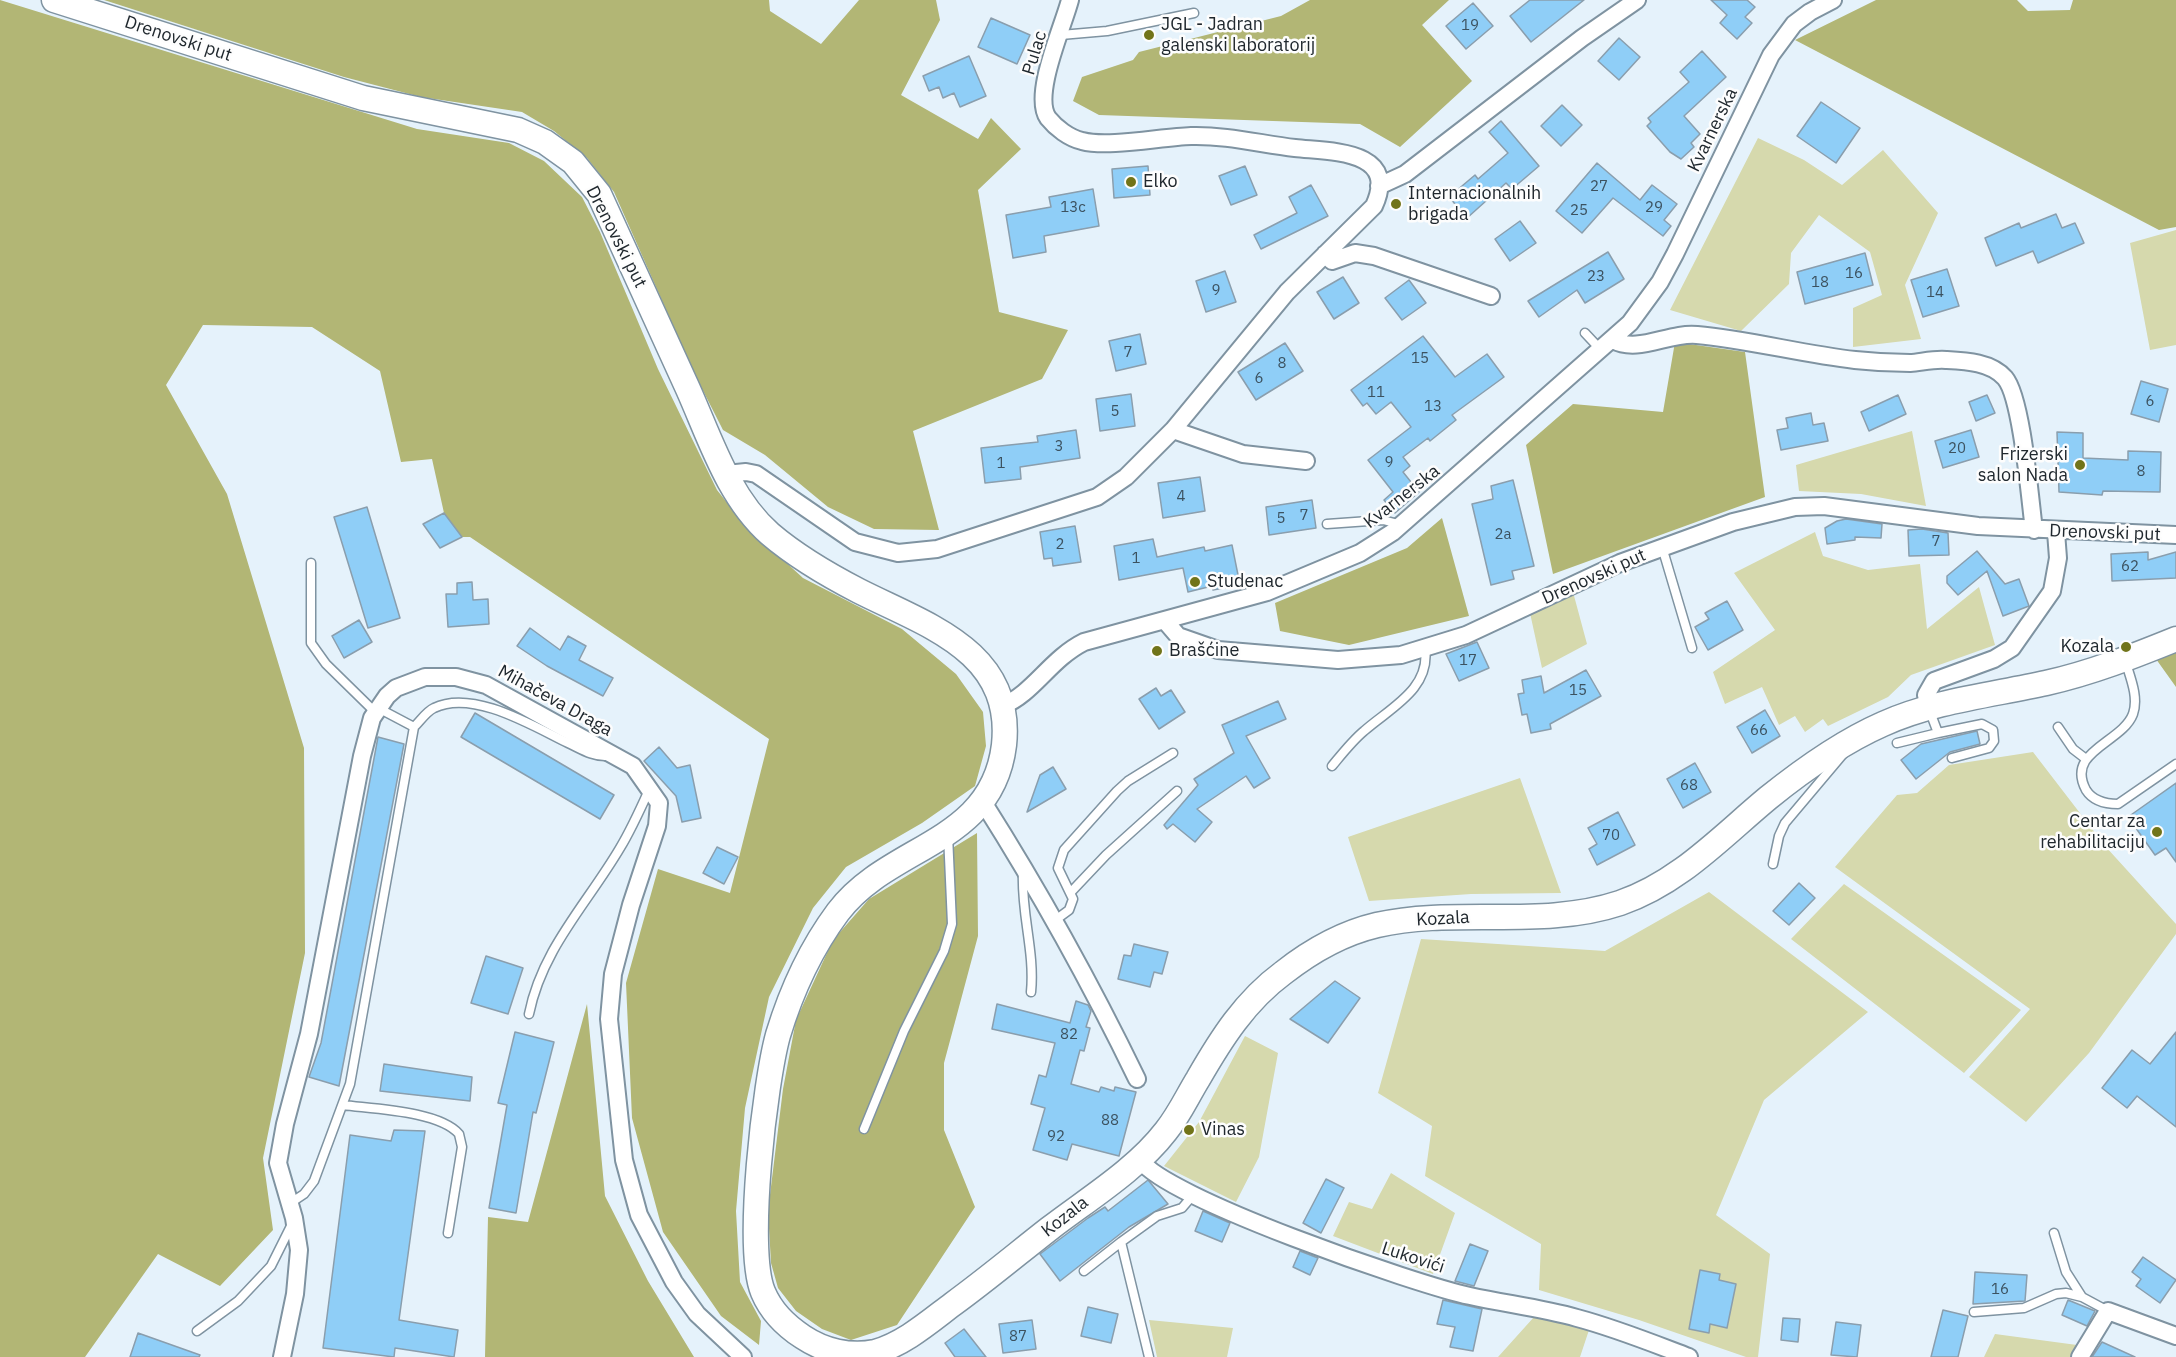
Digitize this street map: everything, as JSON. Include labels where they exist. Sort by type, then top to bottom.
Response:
[{"type":"main road","name":"Drenovski put","points":[[54,0],[363,98],[518,129],[545,142],[573,162],[599,194],[726,474],[755,519],[788,549],[818,569],[941,630],[966,648],[982,664],[1002,706]]},
{"type":"main road","name":"Kozala","points":[[1002,706],[1004,742],[999,766],[983,802],[967,820],[948,834],[869,881],[838,912],[798,983],[773,1055],[755,1234],[758,1276],[762,1289],[776,1314],[801,1336],[827,1349],[866,1355],[884,1350],[925,1325],[1140,1158],[1169,1128],[1236,1018],[1276,977],[1330,942],[1384,923],[1573,913],[1606,908],[1654,889],[1676,875],[1768,798],[1828,753],[1885,723],[1929,708],[2057,681],[2125,659],[2176,639]]},
{"type":"street","name":"Pulac","points":[[1070,0],[1045,82],[1042,104],[1048,118],[1063,132],[1082,141],[1193,136],[1348,152],[1371,165],[1379,186]]},
{"type":"street","points":[[726,474],[746,472],[766,480],[855,542],[886,552],[923,551],[1097,497],[1126,477],[1173,430],[1265,317],[1324,254],[1374,206],[1379,186],[1405,174],[1582,38],[1637,0]]},
{"type":"street","name":"Kvarnerska","points":[[1002,706],[1020,696],[1068,650],[1103,636],[1166,622],[1267,592],[1311,576],[1360,553],[1402,525],[1630,323],[1662,278],[1771,55],[1794,24],[1833,0]]},
{"type":"street","points":[[1324,254],[1332,261],[1355,253],[1374,256],[1491,296]]},
{"type":"street","name":"Drenovski put","points":[[1607,345],[1637,345],[1660,338],[1697,334],[1857,361],[1911,363],[1949,360],[1990,367],[2004,377],[2013,391],[2024,450],[2034,530]]},
{"type":"street","points":[[1173,430],[1243,454],[1306,461]]},
{"type":"street","name":"Drenovski put","points":[[1166,622],[1174,633],[1189,642],[1218,650],[1338,660],[1401,655],[1466,635],[1620,562],[1762,512],[1795,507],[1824,506],[1978,526],[2056,532],[2176,535]]},
{"type":"street","points":[[1929,708],[1926,695],[1934,681],[2004,653],[2046,603],[2056,577],[2056,532]]},
{"type":"street","name":"Mihačeva Draga","points":[[282,1357],[295,1294],[299,1250],[278,1163],[285,1124],[309,1034],[362,756],[376,710],[396,688],[424,676],[440,675],[474,680],[633,766],[651,787],[659,803],[660,814],[631,905],[613,974],[609,1019],[624,1160],[639,1215],[674,1282],[697,1314],[743,1357]]},
{"type":"street","points":[[983,802],[1024,867],[1096,994],[1137,1079]]},
{"type":"street","name":"Lukovići","points":[[1140,1158],[1145,1167],[1162,1179],[1281,1233],[1412,1279],[1469,1296],[1578,1318],[1689,1357]]},
{"type":"street","points":[[2080,1357],[2108,1311],[2176,1336]]},
{"type":"lane","points":[[1061,35],[1107,32],[1194,14]]},
{"type":"lane","points":[[1585,333],[1607,345]]},
{"type":"lane","points":[[1327,524],[1383,520],[1402,525]]},
{"type":"lane","points":[[1662,547],[1692,648]]},
{"type":"lane","points":[[311,563],[311,643],[326,664],[376,710],[414,727]]},
{"type":"lane","points":[[1332,766],[1363,731],[1392,710],[1417,684],[1426,669],[1425,648]]},
{"type":"lane","points":[[2125,659],[2135,696],[2134,711],[2125,726],[2086,759],[2082,768],[2085,788],[2100,802],[2109,804],[2127,800],[2176,764]]},
{"type":"lane","points":[[196,1331],[238,1301],[271,1266],[291,1211],[314,1181],[326,1142],[343,1105],[350,1084],[361,1028],[414,727],[432,709],[455,702],[470,703],[515,719],[587,752],[600,756],[613,755]]},
{"type":"lane","points":[[1929,708],[1938,733]]},
{"type":"lane","points":[[1897,743],[1982,724],[1993,729],[1994,741],[1989,748],[1952,758]]},
{"type":"lane","points":[[2058,727],[2073,748],[2086,759]]},
{"type":"lane","points":[[1773,864],[1779,836],[1785,823],[1838,762],[1845,744]]},
{"type":"lane","points":[[1054,921],[1064,916],[1072,906],[1071,892],[1058,868],[1064,850],[1128,781],[1173,753]]},
{"type":"lane","points":[[530,1014],[534,989],[545,964],[620,849],[651,787]]},
{"type":"lane","points":[[1071,892],[1106,855],[1177,791]]},
{"type":"lane","points":[[864,1129],[904,1031],[944,951],[952,924],[953,896],[948,834]]},
{"type":"lane","points":[[1024,867],[1022,897],[1032,959],[1030,992]]},
{"type":"lane","points":[[343,1105],[429,1118],[445,1123],[459,1134],[462,1147],[448,1233]]},
{"type":"lane","points":[[1084,1271],[1157,1216],[1182,1208],[1193,1195]]},
{"type":"lane","points":[[2054,1233],[2066,1272],[2082,1297]]},
{"type":"lane","points":[[1121,1242],[1149,1357]]},
{"type":"lane","points":[[1974,1312],[2024,1308],[2056,1294],[2066,1293],[2082,1297],[2108,1311]]},
{"type":"green space","points":[[0,0],[417,129],[509,143],[544,161],[582,197],[600,232],[658,369],[717,490],[744,524],[803,578],[902,629],[956,674],[983,712],[986,746],[975,786],[922,823],[846,867],[813,908],[769,997],[745,1108],[736,1211],[740,1282],[761,1321],[759,1345],[721,1316],[663,1232],[632,1118],[626,983],[658,869],[730,893],[769,739],[470,537],[462,537],[444,513],[432,459],[401,462],[380,371],[312,327],[203,325],[166,385],[227,494],[304,748],[305,953],[263,1158],[273,1230],[220,1286],[158,1254],[85,1357],[0,1357]]},
{"type":"green space","points":[[104,0],[769,0],[770,11],[821,44],[859,0],[936,0],[940,20],[901,95],[978,139],[991,118],[1021,149],[978,190],[999,312],[1068,330],[1042,379],[913,431],[939,530],[874,529],[828,507],[765,455],[723,430],[694,373],[614,192],[587,158],[554,131],[522,112],[421,97],[344,77]]},
{"type":"green space","points":[[1310,0],[1449,0],[1422,25],[1472,81],[1400,147],[1360,124],[1099,115],[1073,101],[1082,77],[1133,60],[1139,52],[1281,16]]},
{"type":"green space","points":[[1876,0],[2017,0],[2028,11],[2070,10],[2073,0],[2176,0],[2176,227],[2159,230],[1795,40]]},
{"type":"green space","points":[[1758,138],[1804,160],[1842,185],[1883,150],[1938,213],[1905,285],[1921,339],[1853,347],[1853,308],[1882,295],[1870,252],[1819,215],[1791,253],[1789,284],[1741,331],[1670,310]]},
{"type":"green space","points":[[2176,230],[2176,345],[2150,350],[2130,243]]},
{"type":"green space","points":[[1675,342],[1745,352],[1765,497],[1553,574],[1526,445],[1573,404],[1663,412]]},
{"type":"green space","points":[[1912,431],[1926,506],[1861,494],[1799,491],[1796,465]]},
{"type":"green space","points":[[1442,518],[1469,616],[1349,645],[1280,631],[1275,603],[1407,548]]},
{"type":"green space","points":[[1815,532],[1823,556],[1868,570],[1920,564],[1927,629],[1979,587],[1995,645],[1911,675],[1888,697],[1828,726],[1823,719],[1805,732],[1795,716],[1779,725],[1762,687],[1725,704],[1713,672],[1775,630],[1734,573]]},
{"type":"green space","points":[[1573,592],[1587,644],[1542,668],[1530,613]]},
{"type":"green space","points":[[2176,651],[2176,687],[2156,659]]},
{"type":"green space","points":[[2033,752],[2106,847],[2176,924],[2176,934],[2089,1053],[2026,1122],[1969,1077],[2030,1009],[1835,867],[1897,795],[1917,793],[1949,765]]},
{"type":"green space","points":[[1520,778],[1561,893],[1471,894],[1369,901],[1348,837]]},
{"type":"green space","points":[[977,833],[978,936],[944,1063],[944,1130],[975,1207],[897,1325],[851,1340],[822,1329],[796,1311],[778,1288],[771,1263],[768,1211],[783,1089],[796,1020],[833,940],[869,899]]},
{"type":"green space","points":[[1844,884],[2021,1010],[1964,1073],[1791,939]]},
{"type":"green space","points":[[1709,892],[1868,1012],[1764,1100],[1716,1215],[1770,1254],[1758,1357],[1746,1357],[1639,1320],[1539,1290],[1541,1244],[1425,1176],[1432,1126],[1378,1093],[1421,939],[1605,951]]},
{"type":"green space","points":[[587,1004],[605,1196],[648,1281],[694,1357],[485,1357],[488,1217],[528,1222]]},
{"type":"green space","points":[[1245,1036],[1278,1053],[1259,1157],[1236,1202],[1164,1166],[1199,1122]]},
{"type":"green space","points":[[1391,1173],[1455,1213],[1433,1274],[1333,1236],[1349,1202],[1372,1209]]},
{"type":"green space","points":[[1534,1317],[1589,1330],[1580,1357],[1498,1357]]},
{"type":"green space","points":[[1149,1320],[1233,1328],[1227,1357],[1157,1357]]},
{"type":"green space","points":[[1995,1334],[2077,1345],[2072,1357],[1984,1357]]},
{"type":"building","points":[[1530,0],[1584,0],[1531,42],[1510,16]]},
{"type":"building","points":[[1711,0],[1747,0],[1755,7],[1745,17],[1752,23],[1737,39],[1720,23],[1727,15]]},
{"type":"building","points":[[1473,3],[1493,26],[1466,49],[1446,26]]},
{"type":"building","points":[[991,18],[1030,35],[1017,64],[978,47]]},
{"type":"building","points":[[1619,38],[1640,57],[1619,80],[1598,61]]},
{"type":"building","points":[[1702,51],[1726,77],[1684,116],[1700,134],[1691,143],[1694,147],[1681,159],[1670,152],[1647,126],[1651,122],[1648,118],[1689,82],[1680,72]]},
{"type":"building","points":[[969,56],[986,96],[960,107],[954,93],[943,98],[939,87],[929,91],[923,76]]},
{"type":"building","points":[[1821,102],[1860,128],[1836,163],[1797,136]]},
{"type":"building","points":[[1562,105],[1582,125],[1561,146],[1541,126]]},
{"type":"building","points":[[1501,121],[1539,166],[1512,189],[1506,183],[1467,218],[1449,197],[1475,175],[1478,179],[1508,153],[1489,132]]},
{"type":"building","points":[[1597,163],[1640,200],[1652,185],[1677,204],[1664,220],[1671,226],[1663,236],[1613,198],[1582,233],[1556,211]]},
{"type":"building","name":"Elko","points":[[1148,166],[1150,195],[1114,198],[1112,169]]},
{"type":"building","points":[[1245,166],[1257,195],[1231,205],[1219,176]]},
{"type":"building","points":[[1311,185],[1328,216],[1261,249],[1254,235],[1297,213],[1289,197]]},
{"type":"building","points":[[1093,189],[1099,226],[1044,236],[1046,252],[1013,258],[1006,215],[1051,207],[1049,197]]},
{"type":"building","points":[[2056,214],[2062,228],[2075,223],[2084,243],[2038,263],[2033,251],[1996,266],[1985,238],[2019,223],[2021,228]]},
{"type":"building","points":[[1520,221],[1536,243],[1510,261],[1495,239]]},
{"type":"building","points":[[1608,252],[1624,279],[1585,303],[1577,290],[1539,317],[1528,301]]},
{"type":"building","points":[[1865,253],[1873,285],[1805,304],[1797,272]]},
{"type":"building","points":[[1947,269],[1959,306],[1923,317],[1911,280]]},
{"type":"building","points":[[1225,271],[1236,302],[1206,312],[1196,281]]},
{"type":"building","points":[[1343,277],[1359,303],[1334,319],[1317,292]]},
{"type":"building","points":[[1409,280],[1426,303],[1402,320],[1385,298]]},
{"type":"building","points":[[1140,334],[1146,364],[1116,371],[1109,341]]},
{"type":"building","points":[[1423,336],[1455,377],[1487,354],[1504,377],[1452,415],[1456,420],[1430,441],[1428,438],[1403,457],[1410,466],[1403,472],[1419,492],[1395,513],[1384,500],[1393,492],[1368,460],[1411,427],[1391,402],[1376,414],[1367,403],[1363,406],[1351,390]]},
{"type":"building","points":[[1285,343],[1303,371],[1256,400],[1238,372]]},
{"type":"building","points":[[2141,381],[2168,389],[2159,422],[2131,414]]},
{"type":"building","points":[[1131,394],[1135,426],[1100,431],[1096,399]]},
{"type":"building","points":[[1898,395],[1906,414],[1869,431],[1861,412]]},
{"type":"building","points":[[1987,395],[1995,413],[1976,421],[1969,402]]},
{"type":"building","points":[[1811,413],[1813,425],[1824,423],[1828,441],[1781,450],[1777,430],[1788,428],[1786,418]]},
{"type":"building","points":[[1076,430],[1080,458],[1020,467],[1021,479],[985,483],[981,448],[1038,442],[1037,436]]},
{"type":"building","points":[[1971,430],[1979,457],[1943,468],[1935,441]]},
{"type":"building","points":[[2057,432],[2083,433],[2083,458],[2128,460],[2128,451],[2161,452],[2160,492],[2103,491],[2102,495],[2059,492]]},
{"type":"building","points":[[1200,477],[1205,511],[1163,518],[1158,483]]},
{"type":"building","points":[[1513,480],[1534,566],[1512,571],[1514,579],[1491,585],[1472,504],[1493,499],[1491,486]]},
{"type":"building","points":[[1312,500],[1316,528],[1269,535],[1266,507]]},
{"type":"building","points":[[367,507],[400,618],[368,628],[334,517]]},
{"type":"building","points":[[444,513],[462,537],[440,548],[423,524]]},
{"type":"building","points":[[1846,519],[1882,524],[1881,538],[1855,537],[1855,540],[1827,544],[1825,528]]},
{"type":"building","points":[[1075,526],[1081,562],[1053,566],[1052,558],[1044,559],[1040,532]]},
{"type":"building","points":[[1922,529],[1948,533],[1949,555],[1909,556],[1908,530]]},
{"type":"building","points":[[1153,539],[1157,557],[1204,547],[1205,551],[1232,545],[1240,585],[1213,590],[1212,586],[1188,592],[1183,568],[1119,580],[1114,546]]},
{"type":"building","points":[[1977,551],[2005,584],[2019,579],[2029,606],[2003,616],[1987,571],[1958,595],[1947,583],[1947,576]]},
{"type":"building","points":[[2148,552],[2148,560],[2176,552],[2176,578],[2112,581],[2111,554]]},
{"type":"building","points":[[472,582],[473,600],[488,599],[489,624],[448,627],[446,594],[457,594],[457,583]]},
{"type":"building","points":[[1727,601],[1743,630],[1708,650],[1695,627],[1709,619],[1705,613]]},
{"type":"building","points":[[359,620],[372,642],[344,658],[332,636]]},
{"type":"building","points":[[530,628],[560,650],[568,636],[586,646],[579,660],[613,678],[603,696],[547,666],[517,646]]},
{"type":"building","points":[[1477,642],[1489,668],[1459,681],[1446,654]]},
{"type":"building","points":[[1586,670],[1601,696],[1550,724],[1551,729],[1531,733],[1527,714],[1522,715],[1518,694],[1524,693],[1522,680],[1541,676],[1544,693]]},
{"type":"building","points":[[1156,688],[1161,696],[1171,690],[1185,712],[1159,729],[1139,699]]},
{"type":"building","points":[[1278,701],[1286,719],[1246,736],[1270,778],[1254,788],[1246,776],[1197,809],[1212,822],[1195,842],[1173,824],[1167,829],[1164,825],[1198,785],[1194,779],[1234,753],[1222,725]]},
{"type":"building","points":[[1765,710],[1780,736],[1752,753],[1737,727]]},
{"type":"building","points":[[475,713],[614,795],[600,819],[461,737]]},
{"type":"building","points":[[1977,731],[1980,744],[1950,752],[1916,779],[1901,760],[1921,744]]},
{"type":"building","points":[[378,737],[404,744],[339,1086],[309,1077],[321,1043]]},
{"type":"building","points":[[659,747],[677,768],[690,765],[701,818],[682,822],[676,796],[644,761]]},
{"type":"building","points":[[1695,763],[1711,792],[1683,808],[1667,779]]},
{"type":"building","points":[[1053,767],[1066,789],[1027,812],[1040,775]]},
{"type":"building","name":"Centar za rehabilitaciju","points":[[2176,783],[2176,862],[2166,848],[2155,855],[2128,817]]},
{"type":"building","points":[[1618,812],[1635,845],[1597,865],[1589,849],[1597,844],[1588,828]]},
{"type":"building","points":[[717,847],[738,857],[724,884],[703,873]]},
{"type":"building","points":[[1799,883],[1815,898],[1789,925],[1773,911]]},
{"type":"building","points":[[1134,944],[1168,952],[1162,974],[1154,972],[1150,987],[1118,979],[1124,955],[1131,956]]},
{"type":"building","points":[[486,956],[523,968],[508,1014],[471,1003]]},
{"type":"building","points":[[1335,981],[1360,998],[1328,1043],[1290,1019]]},
{"type":"building","points":[[1076,1001],[1088,1005],[1091,1011],[1086,1027],[1090,1028],[1084,1051],[1080,1050],[1071,1084],[1099,1092],[1101,1087],[1114,1091],[1115,1087],[1136,1092],[1119,1156],[1072,1144],[1067,1160],[1033,1150],[1045,1108],[1031,1104],[1039,1075],[1046,1077],[1055,1043],[992,1029],[997,1004],[1070,1023]]},
{"type":"building","points":[[515,1032],[554,1042],[536,1113],[533,1112],[516,1213],[489,1208],[507,1105],[498,1103]]},
{"type":"building","points":[[2176,1032],[2176,1127],[2137,1096],[2127,1108],[2102,1088],[2132,1050],[2150,1064]]},
{"type":"building","points":[[384,1064],[472,1077],[470,1101],[380,1091]]},
{"type":"building","points":[[394,1130],[425,1131],[399,1320],[458,1330],[454,1357],[395,1348],[394,1357],[323,1348],[350,1135],[391,1141]]},
{"type":"building","points":[[1326,1179],[1344,1188],[1321,1233],[1303,1223]]},
{"type":"building","points":[[1148,1180],[1168,1204],[1129,1227],[1060,1281],[1040,1254],[1105,1207],[1108,1211]]},
{"type":"building","points":[[1203,1211],[1230,1223],[1222,1242],[1195,1231]]},
{"type":"building","points":[[1470,1244],[1488,1251],[1474,1286],[1455,1281]]},
{"type":"building","points":[[1300,1251],[1318,1258],[1310,1275],[1293,1267]]},
{"type":"building","points":[[2143,1257],[2176,1280],[2160,1303],[2136,1286],[2141,1279],[2132,1272]]},
{"type":"building","points":[[1700,1270],[1720,1274],[1719,1280],[1736,1284],[1727,1328],[1710,1324],[1709,1333],[1689,1329]]},
{"type":"building","points":[[1975,1272],[2027,1275],[2025,1301],[1973,1304]]},
{"type":"building","points":[[1443,1300],[1482,1309],[1473,1351],[1450,1347],[1455,1327],[1437,1324]]},
{"type":"building","points":[[2068,1300],[2095,1311],[2087,1326],[2062,1315]]},
{"type":"building","points":[[1088,1307],[1118,1314],[1111,1343],[1081,1336]]},
{"type":"building","points":[[1943,1310],[1968,1316],[1958,1357],[1931,1357]]},
{"type":"building","points":[[1783,1318],[1800,1319],[1798,1342],[1781,1340]]},
{"type":"building","points":[[1032,1320],[1036,1349],[1003,1353],[999,1324]]},
{"type":"building","points":[[1836,1322],[1861,1325],[1857,1357],[1831,1355]]},
{"type":"building","points":[[964,1329],[986,1357],[955,1357],[945,1343]]},
{"type":"building","points":[[138,1333],[200,1355],[199,1357],[130,1357]]},
{"type":"building","points":[[2102,1342],[2135,1357],[2092,1357]]},
{"type":"place","name":"JGL - Jadran galenski laboratorij","points":[[1149,35]]},
{"type":"place","name":"Elko","points":[[1131,182]]},
{"type":"place","name":"Internacionalnih brigada","points":[[1396,204]]},
{"type":"place","name":"Frizerski salon Nada","points":[[2080,465]]},
{"type":"place","name":"Studenac","points":[[1195,582]]},
{"type":"place","name":"Kozala","points":[[2126,647]]},
{"type":"place","name":"Brašćine","points":[[1157,651]]},
{"type":"place","name":"Centar za rehabilitaciju","points":[[2157,832]]},
{"type":"place","name":"Vinas","points":[[1189,1130]]}]
